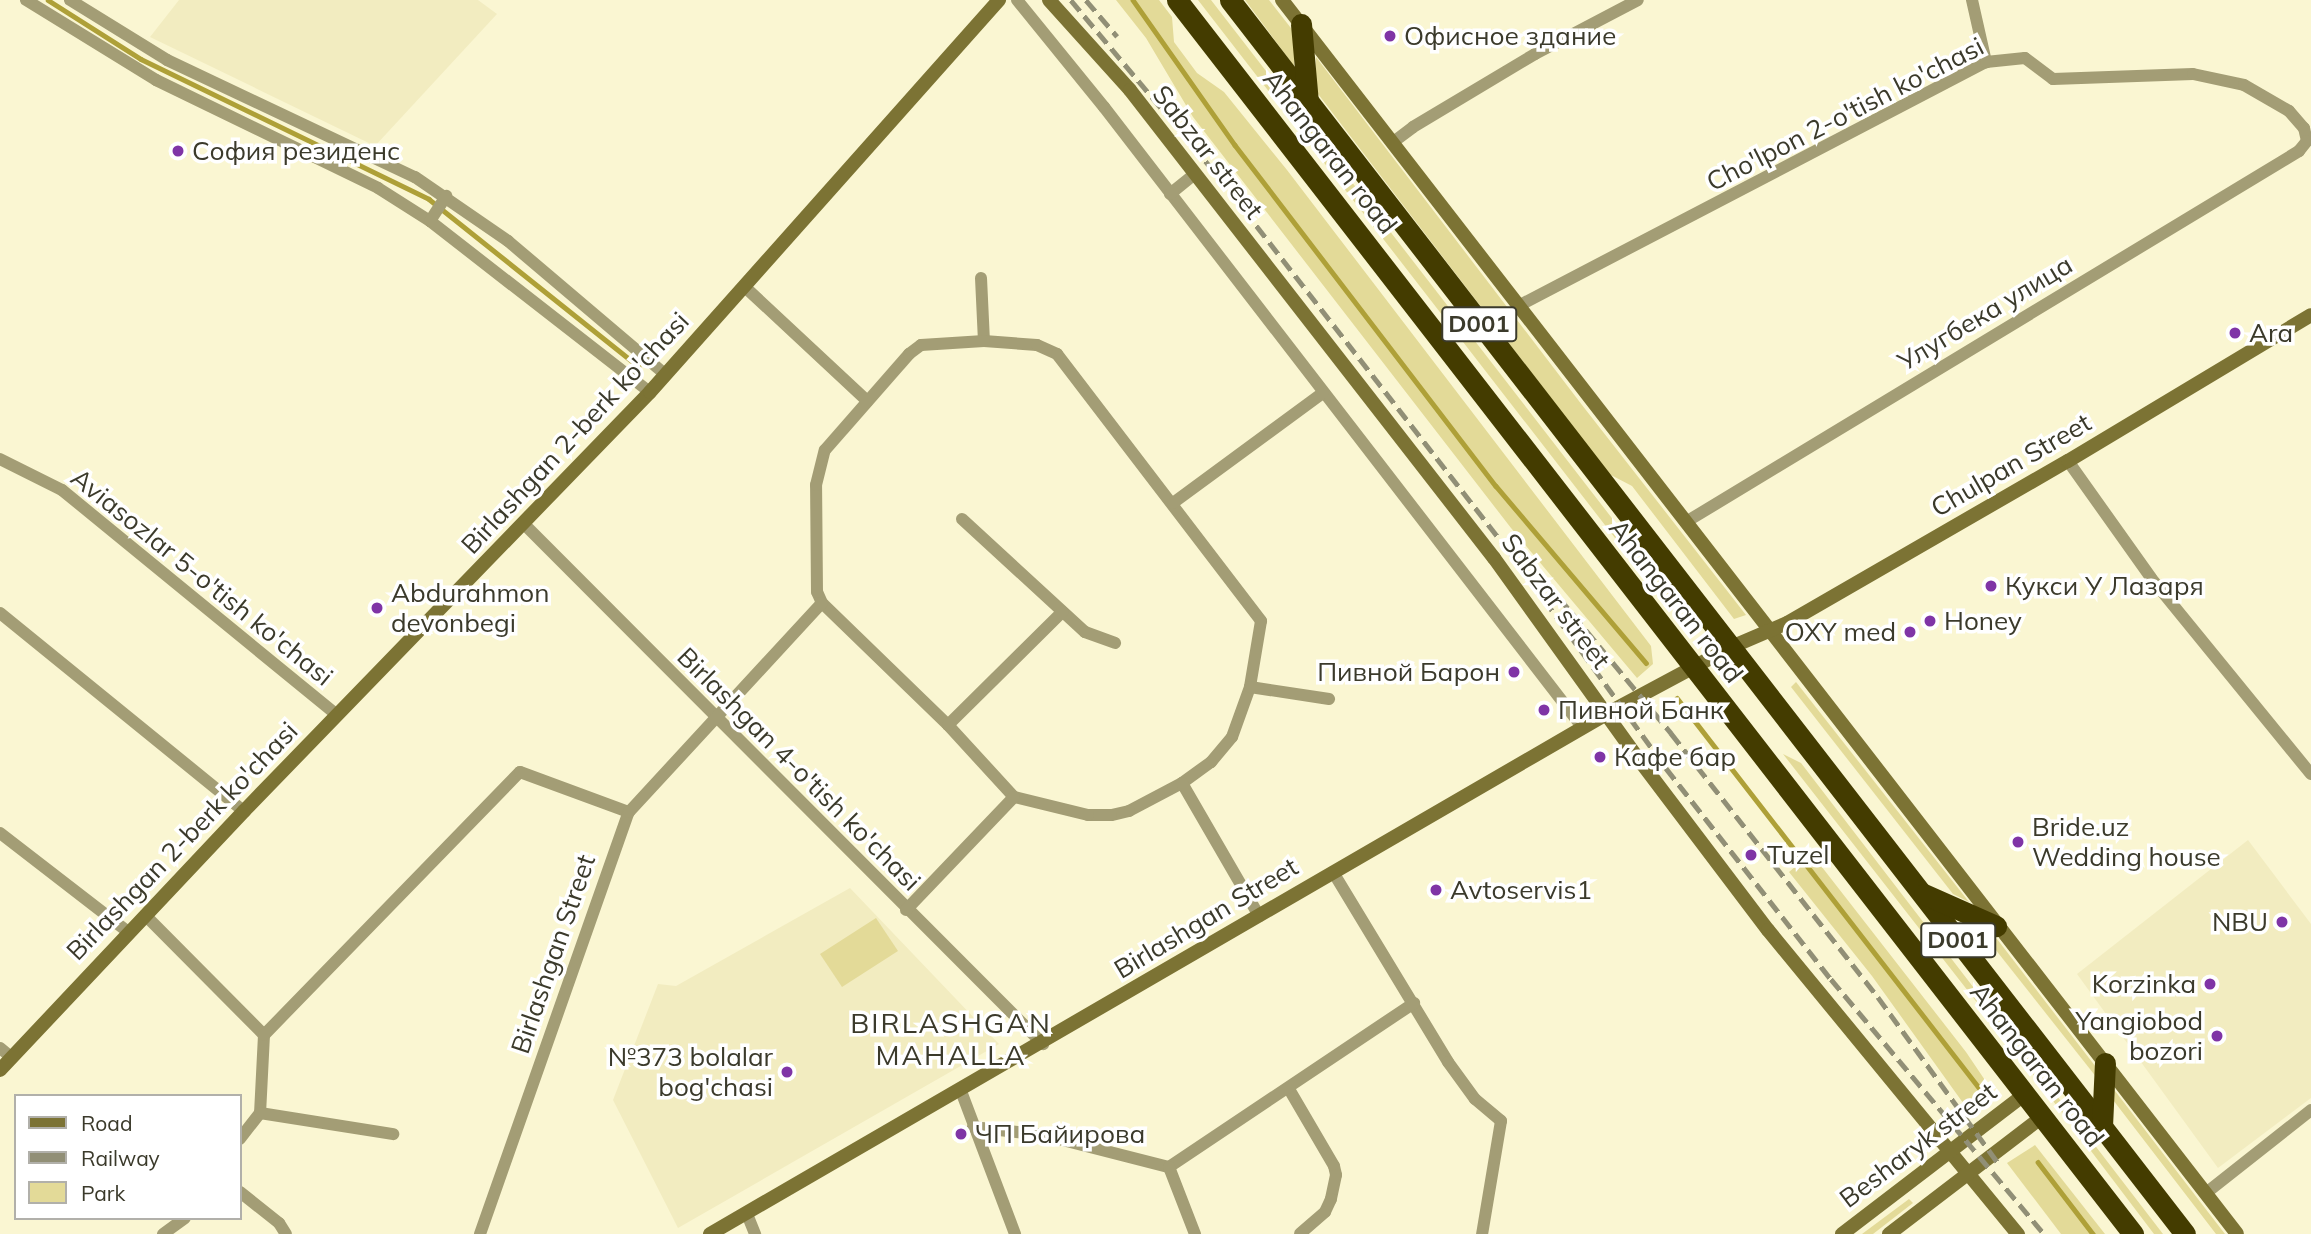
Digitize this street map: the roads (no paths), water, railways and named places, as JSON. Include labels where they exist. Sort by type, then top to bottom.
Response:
[{"type":"highway","name":"Ahangaran road","points":[[1177,0],[2133,1234]]},
{"type":"highway","name":"Ahangaran road","points":[[1230,0],[2185,1234]]},
{"type":"highway","points":[[1301,24],[1308,103]]},
{"type":"highway","points":[[1921,892],[1996,926]]},
{"type":"highway","points":[[2102,1126],[2105,1063]]},
{"type":"main road","name":"Birlashgan 2-berk ko'chasi","points":[[0,1070],[6,1053],[145,915],[336,714],[650,392],[746,288],[999,0]]},
{"type":"main road","name":"Sabzar street","points":[[1049,0],[1130,90],[1494,558],[1640,761],[1768,930],[2018,1234]]},
{"type":"main road","name":"Ahangaran road","points":[[1282,0],[2237,1234]]},
{"type":"main road","name":"Chulpan Street","points":[[1729,648],[1770,631],[2068,461],[2311,315]]},
{"type":"main road","name":"Birlashgan Street","points":[[710,1234],[1043,1044],[1608,713],[1729,648]]},
{"type":"main road","name":"Besharyk street","points":[[1842,1234],[2024,1095]]},
{"type":"main road","name":"Besharyk street","points":[[1889,1234],[2042,1117]]},
{"type":"street","points":[[26,0],[156,80],[378,188],[439,207],[508,242],[666,374]]},
{"type":"street","points":[[70,0],[167,60],[381,160],[439,207],[650,392]]},
{"type":"street","points":[[1017,0],[1583,728]]},
{"type":"street","points":[[1392,143],[1413,127],[1535,54],[1637,0]]},
{"type":"street","points":[[1972,0],[1986,62]]},
{"type":"street","name":"Cho'lpon 2-o'tish ko'chasi","points":[[1520,305],[1986,62],[2025,58],[2053,79],[2193,74],[2244,85],[2289,111],[2304,128],[2306,141]]},
{"type":"street","name":"Улугбека улица","points":[[1686,522],[2299,151],[2306,141]]},
{"type":"street","points":[[1170,194],[1195,174]]},
{"type":"street","points":[[981,278],[984,341]]},
{"type":"street","points":[[746,288],[867,401]]},
{"type":"street","points":[[984,341],[1037,345],[1056,354],[1261,621],[1250,687],[1232,737],[1211,762],[1182,783],[1129,811],[1111,816],[1067,811],[1014,797],[948,725],[822,603],[816,584],[818,467],[825,450],[921,345],[984,341]]},
{"type":"street","points":[[1172,503],[1322,393]]},
{"type":"street","name":"Aviasozlar 5-o'tish ko'chasi","points":[[0,459],[62,490],[336,714]]},
{"type":"street","points":[[2068,461],[2151,578],[2311,774]]},
{"type":"street","points":[[962,519],[1085,632],[1115,643]]},
{"type":"street","name":"Birlashgan 4-o'tish ko'chasi","points":[[524,524],[906,910],[1043,1044]]},
{"type":"street","name":"Birlashgan Street","points":[[480,1234],[629,812],[822,603]]},
{"type":"street","points":[[948,725],[1062,612]]},
{"type":"street","points":[[0,613],[244,811]]},
{"type":"street","points":[[1250,687],[1329,699]]},
{"type":"street","points":[[242,1136],[260,1112],[264,1035],[520,772],[629,812]]},
{"type":"street","points":[[1182,783],[1259,916]]},
{"type":"street","points":[[906,910],[1014,797]]},
{"type":"street","points":[[0,833],[128,932]]},
{"type":"street","points":[[1333,872],[1415,1003],[1448,1062],[1475,1100],[1501,1121],[1482,1234]]},
{"type":"street","points":[[145,915],[264,1035]]},
{"type":"street","points":[[973,1127],[1043,1136],[1169,1167],[1415,1003]]},
{"type":"street","points":[[1289,1089],[1334,1166],[1336,1175],[1325,1212],[1300,1234]]},
{"type":"street","points":[[961,1091],[1015,1234]]},
{"type":"street","points":[[2206,1193],[2311,1110]]},
{"type":"street","points":[[260,1112],[393,1134]]},
{"type":"street","points":[[1169,1167],[1195,1234]]},
{"type":"street","points":[[242,1194],[279,1223],[286,1234]]},
{"type":"street","points":[[747,1214],[755,1234]]},
{"type":"street","points":[[163,1234],[182,1220]]},
{"type":"waterway","points":[[48,0],[141,59],[429,199],[638,366]]},
{"type":"waterway","points":[[1133,0],[1235,145],[1496,486],[1646,663]]},
{"type":"waterway","points":[[1677,698],[1987,1098]]},
{"type":"waterway","points":[[2038,1162],[2093,1234]]},
{"type":"railway","points":[[1071,0],[1218,176],[1507,548],[1666,768],[1831,979],[2044,1234]]},
{"type":"railway","points":[[1086,0],[1117,36]]},
{"type":"railway","points":[[1519,549],[1671,733],[1878,997],[1999,1164]]},
{"type":"place","name":"Офисное здание","points":[[1390,36]]},
{"type":"place","name":"София резиденс","points":[[178,151]]},
{"type":"place","name":"Ara","points":[[2235,333]]},
{"type":"place","name":"Кукси У Лазаря","points":[[1991,586]]},
{"type":"place","name":"Abdurahmon devonbegi","points":[[377,608]]},
{"type":"place","name":"Honey","points":[[1930,621]]},
{"type":"place","name":"OXY med","points":[[1910,632]]},
{"type":"place","name":"Пивной Барон","points":[[1514,672]]},
{"type":"place","name":"Пивной Банк","points":[[1544,710]]},
{"type":"place","name":"Кафе бар","points":[[1600,757]]},
{"type":"place","name":"Bride.uz Wedding house","points":[[2018,842]]},
{"type":"place","name":"Tuzel","points":[[1751,855]]},
{"type":"place","name":"Avtoservis1","points":[[1436,890]]},
{"type":"place","name":"NBU","points":[[2282,922]]},
{"type":"place","name":"Korzinka","points":[[2210,984]]},
{"type":"place","name":"Yangiobod bozori","points":[[2217,1036]]},
{"type":"place","name":"№373 bolalar bog'chasi","points":[[787,1072]]},
{"type":"place","name":"ЧП Байирова","points":[[961,1134]]},
{"type":"district","name":"BIRLASHGAN MAHALLA","points":[[951,1039]]}]
